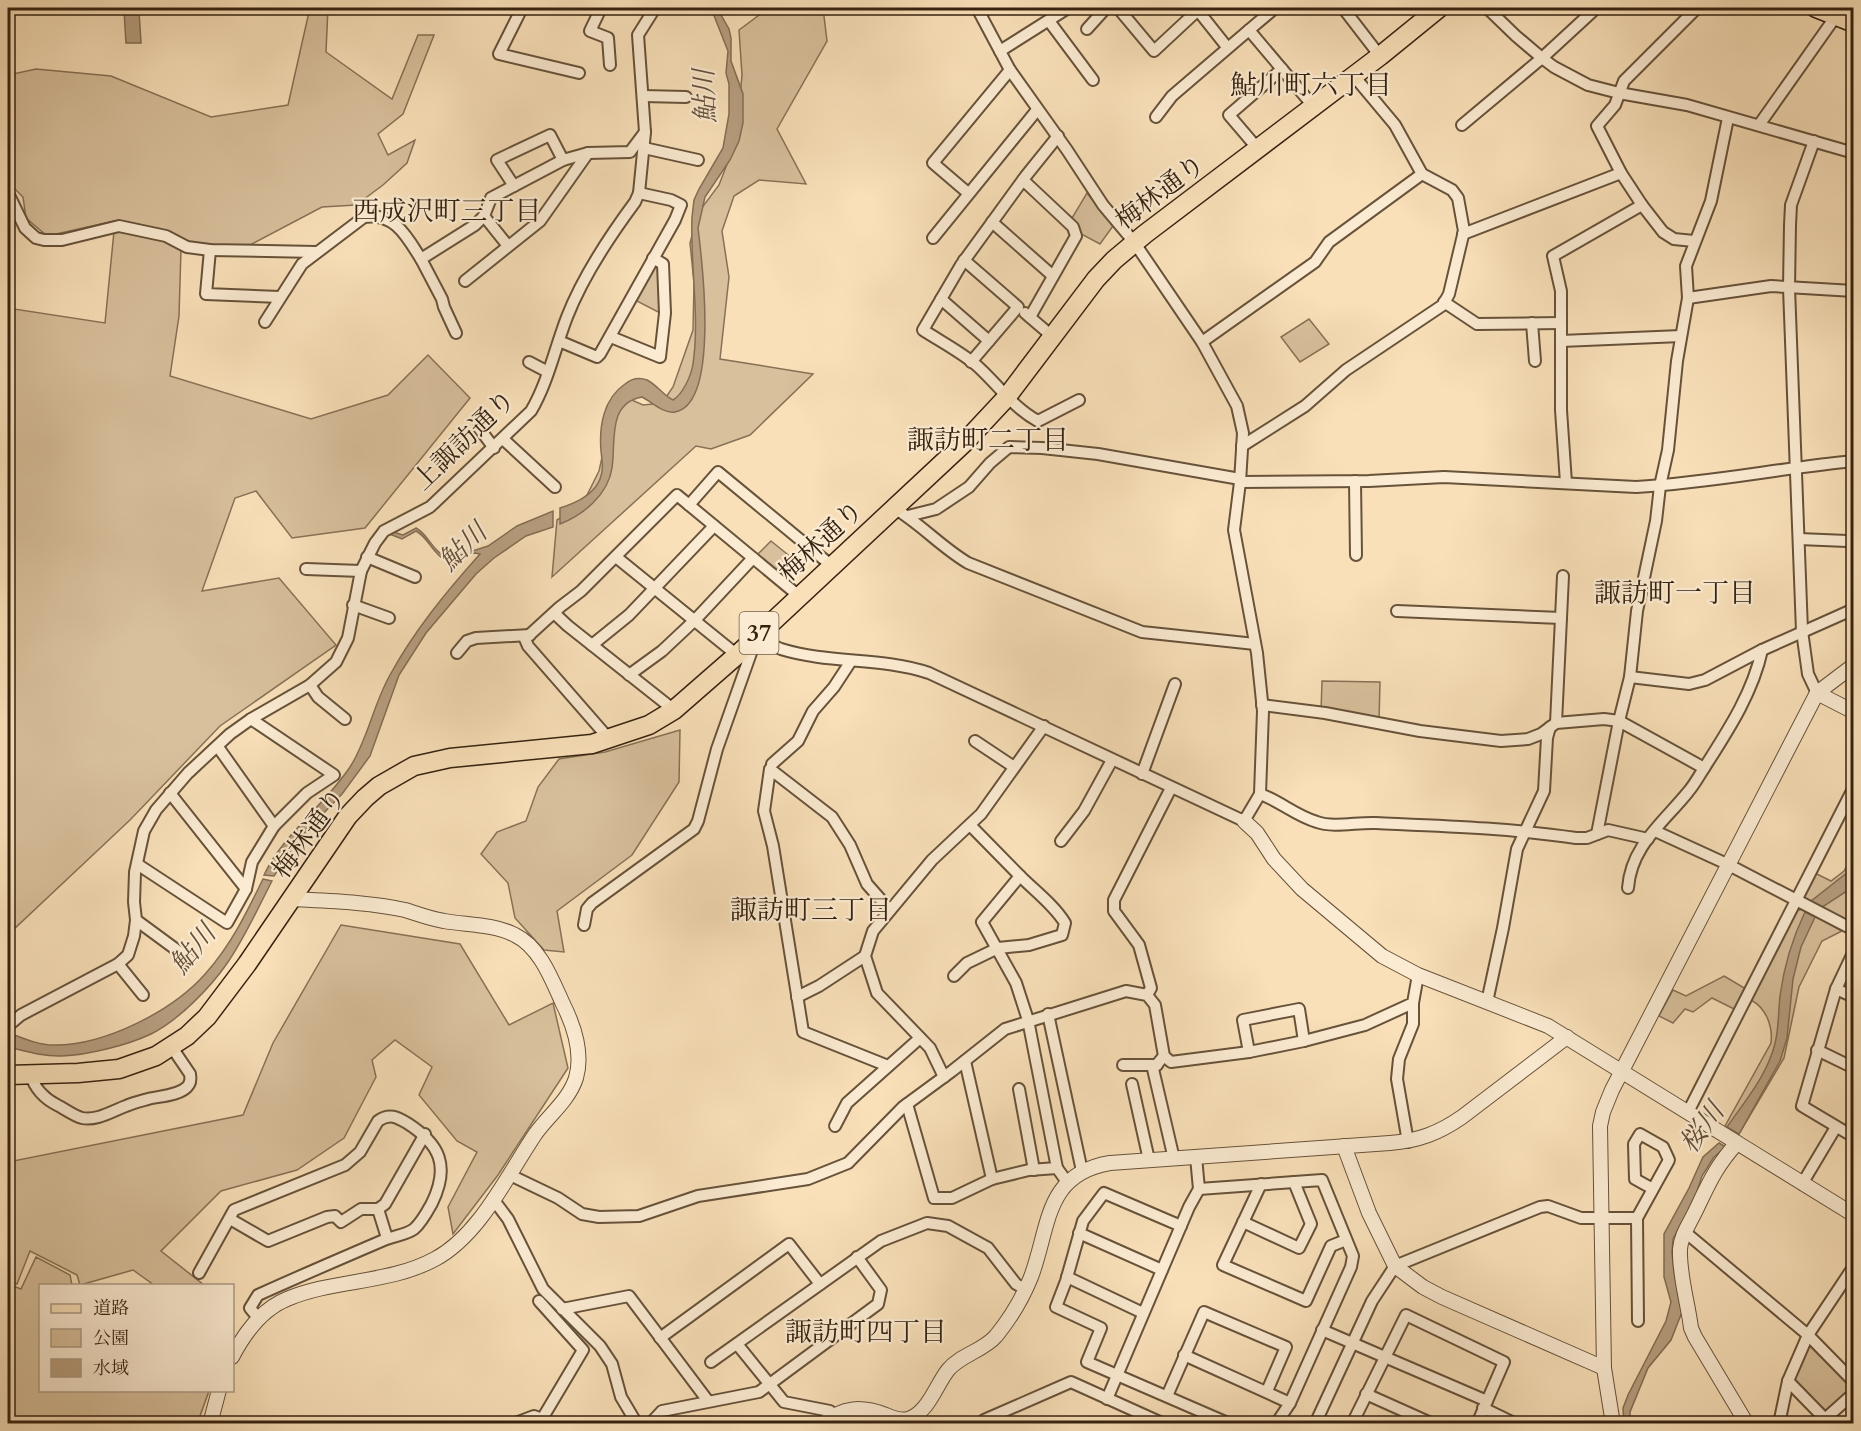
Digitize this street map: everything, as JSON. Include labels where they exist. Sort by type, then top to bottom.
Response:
[{"type":"main road","name":"梅林通り","points":[[8,1075],[98,1072],[118,1069],[156,1056],[187,1036],[207,1017],[247,964],[348,816],[365,798],[397,775],[414,766],[450,758],[570,747],[610,740],[649,725],[674,710],[832,566],[901,512],[1006,398],[1096,279],[1134,242],[1314,107],[1439,8]]},
{"type":"main road","points":[[1816,8],[1838,12],[1854,23]]},
{"type":"street","points":[[522,8],[499,54],[579,73]]},
{"type":"street","points":[[601,8],[590,31],[608,38],[610,65]]},
{"type":"street","name":"上諏訪通り","points":[[118,964],[129,955],[136,920],[134,902],[137,864],[144,831],[156,810],[188,773],[230,734],[251,719],[310,685],[336,662],[348,638],[361,572],[367,557],[384,531],[430,507],[531,411],[539,396],[568,315],[598,257],[639,193],[645,132],[638,35],[655,8]]},
{"type":"street","points":[[977,8],[1010,70],[1058,136],[1103,205],[1134,242],[1202,342],[1238,406],[1243,433],[1234,530],[1255,644],[1262,705],[1260,794],[1244,821]]},
{"type":"street","points":[[999,51],[1068,8]]},
{"type":"street","points":[[1087,29],[1106,8]]},
{"type":"street","points":[[1118,8],[1154,51],[1197,9],[1227,47]]},
{"type":"street","points":[[1156,117],[1172,96],[1273,8]]},
{"type":"street","points":[[1343,8],[1380,56]]},
{"type":"street","points":[[1487,8],[1542,58],[1588,85],[1687,105],[1854,153]]},
{"type":"street","points":[[1694,241],[1674,239],[1663,232],[1621,173],[1597,126],[1615,105],[1624,81],[1697,8]]},
{"type":"street","points":[[1462,125],[1542,58],[1593,11]]},
{"type":"street","points":[[1759,125],[1838,12]]},
{"type":"street","points":[[1049,21],[1093,80]]},
{"type":"street","points":[[1249,30],[1314,107]]},
{"type":"street","points":[[1258,149],[1229,115],[1282,69]]},
{"type":"street","points":[[968,193],[933,163],[1010,70]]},
{"type":"street","points":[[1242,446],[1305,406],[1346,370],[1443,305],[1449,294],[1463,234],[1458,198],[1452,190],[1422,174],[1395,125],[1354,76]]},
{"type":"street","points":[[643,96],[686,98]]},
{"type":"street","points":[[933,238],[1037,110]]},
{"type":"street","points":[[1598,834],[1619,721],[1630,677],[1634,627],[1668,450],[1681,336],[1688,298],[1686,266],[1711,201],[1728,118]]},
{"type":"street","points":[[421,258],[475,225],[484,216],[491,198],[563,159],[588,153],[630,152],[645,132]]},
{"type":"street","points":[[514,186],[497,160],[550,135],[563,159]]},
{"type":"street","points":[[1058,136],[964,260],[923,330],[971,362],[1006,398],[1038,421],[1079,400]]},
{"type":"street","points":[[1814,141],[1791,205],[1790,288],[1802,631],[1808,674],[1817,693],[1854,712]]},
{"type":"street","points":[[644,148],[698,160]]},
{"type":"street","points":[[465,281],[540,221],[588,153]]},
{"type":"street","points":[[1463,234],[1621,173]]},
{"type":"street","points":[[1202,342],[1315,262],[1329,242],[1422,174]]},
{"type":"street","points":[[1023,180],[1073,227],[1076,236],[1030,317]]},
{"type":"street","points":[[8,193],[25,228],[36,238],[44,240],[62,240],[113,226],[127,226],[166,236],[187,247],[210,250],[316,252]]},
{"type":"street","points":[[559,341],[597,357],[611,337],[675,220],[681,205],[671,200],[639,193]]},
{"type":"street","points":[[1566,483],[1561,410],[1561,291],[1553,256],[1642,205]]},
{"type":"street","points":[[265,322],[303,264],[356,222],[364,217],[375,215],[401,229],[421,258],[456,333]]},
{"type":"street","points":[[484,216],[508,246]]},
{"type":"street","points":[[992,222],[1053,276]]},
{"type":"street","points":[[210,250],[206,294],[280,297]]},
{"type":"street","points":[[611,337],[660,357],[664,313],[663,264],[653,258]]},
{"type":"street","points":[[964,260],[1053,337]]},
{"type":"street","points":[[1688,298],[1771,286],[1854,291]]},
{"type":"street","points":[[941,299],[989,341]]},
{"type":"street","points":[[1444,302],[1477,324],[1561,323]]},
{"type":"street","points":[[971,362],[1018,307]]},
{"type":"street","points":[[1532,324],[1535,361]]},
{"type":"street","points":[[1561,341],[1681,336]]},
{"type":"street","points":[[529,362],[548,372]]},
{"type":"street","points":[[479,428],[494,448]]},
{"type":"street","points":[[503,439],[555,487]]},
{"type":"street","points":[[901,512],[936,509],[969,487],[990,463],[1009,447],[1098,454],[1240,481],[1355,481],[1444,477],[1608,487],[1660,486],[1796,466],[1854,461]]},
{"type":"street","points":[[688,505],[718,472],[832,566]]},
{"type":"street","points":[[1355,481],[1356,555]]},
{"type":"street","points":[[610,740],[528,646],[525,639],[581,591],[677,495],[799,597]]},
{"type":"street","points":[[901,512],[953,554],[968,563],[1142,632],[1255,644]]},
{"type":"street","points":[[592,645],[629,615],[714,526]]},
{"type":"street","points":[[1799,539],[1847,541]]},
{"type":"street","points":[[367,557],[414,577]]},
{"type":"street","points":[[616,557],[737,655]]},
{"type":"street","points":[[629,675],[662,651],[695,620],[753,558]]},
{"type":"street","points":[[306,569],[361,572]]},
{"type":"street","points":[[1487,1002],[1517,849],[1544,791],[1547,738],[1553,725],[1563,576]]},
{"type":"street","points":[[353,605],[389,618]]},
{"type":"street","points":[[1630,677],[1689,684],[1705,680],[1762,650],[1854,609]]},
{"type":"street","points":[[1397,611],[1561,618]]},
{"type":"street","points":[[554,613],[674,710]]},
{"type":"street","points":[[457,653],[467,641],[476,638],[531,635]]},
{"type":"street","points":[[584,925],[587,909],[592,903],[694,829],[717,749],[757,636],[778,648],[800,654],[892,664],[929,673],[1244,821],[1257,833],[1274,859],[1302,889],[1382,956],[1418,975],[1536,1020],[1567,1037],[1854,1215]]},
{"type":"street","points":[[1629,888],[1629,872],[1635,857],[1690,791],[1751,689],[1762,650]]},
{"type":"street","points":[[772,764],[798,741],[813,711],[834,687],[851,661]]},
{"type":"street","points":[[1613,1424],[1604,1368],[1600,1126],[1607,1100],[1817,693],[1854,665]]},
{"type":"street","points":[[1142,774],[1174,684]]},
{"type":"street","points":[[310,685],[318,697],[345,719]]},
{"type":"street","points":[[1262,705],[1420,731],[1501,741],[1528,740],[1553,725],[1604,719],[1619,721],[1704,768]]},
{"type":"street","points":[[137,864],[227,923],[246,889],[252,862],[274,826],[307,793],[334,775],[251,719]]},
{"type":"street","points":[[944,1077],[930,1048],[877,993],[865,956],[873,931],[932,860],[981,814],[1044,726]]},
{"type":"street","points":[[975,741],[1014,767]]},
{"type":"street","points":[[218,747],[274,826]]},
{"type":"street","points":[[1061,841],[1084,811],[1112,760]]},
{"type":"street","points":[[888,1066],[803,1032],[773,846],[764,811],[770,769],[832,817],[850,845],[867,884],[890,910]]},
{"type":"street","points":[[1688,1112],[1802,903],[1854,787]]},
{"type":"street","points":[[1147,994],[1151,988],[1139,945],[1114,911],[1114,900],[1171,788]]},
{"type":"street","points":[[170,794],[246,889]]},
{"type":"street","points":[[1260,794],[1316,822],[1327,824],[1373,823],[1524,830],[1576,838],[1587,838],[1608,830],[1651,835],[1727,864],[1854,930]]},
{"type":"street","points":[[954,976],[967,963],[998,948],[1029,945],[1062,935],[1065,923],[1056,909],[1045,901],[970,825]]},
{"type":"street","points":[[1020,876],[982,922],[1016,983],[1028,1020],[1057,1168],[1066,1182]]},
{"type":"street","points":[[234,1354],[242,1338],[259,1319],[286,1299],[308,1292],[401,1273],[437,1258],[469,1231],[510,1175],[537,1131],[569,1092],[576,1079],[579,1061],[572,1022],[538,956],[516,935],[385,907],[292,899]]},
{"type":"street","points":[[136,920],[189,959]]},
{"type":"street","points":[[1854,951],[1836,989],[1802,1106],[1854,1137]]},
{"type":"street","points":[[797,997],[819,986],[865,956]]},
{"type":"street","points":[[8,1026],[21,1015],[118,964],[143,995]]},
{"type":"street","points":[[1408,1142],[1397,1079],[1399,1059],[1413,1024],[1413,1003],[1418,975]]},
{"type":"street","points":[[1836,989],[1854,998]]},
{"type":"street","points":[[510,1175],[558,1198],[582,1214],[599,1217],[639,1216],[698,1196],[808,1179],[848,1163],[907,1104],[1005,1029],[1126,991],[1147,994],[1155,1005],[1164,1056],[1171,1062],[1249,1052],[1304,1041],[1365,1025],[1413,1003]]},
{"type":"street","points":[[1249,1052],[1243,1020],[1299,1009],[1304,1041]]},
{"type":"street","points":[[1048,1014],[1082,1171]]},
{"type":"street","points":[[828,1419],[845,1410],[857,1408],[875,1411],[892,1421],[917,1414],[951,1367],[984,1347],[996,1336],[1025,1289],[1036,1263],[1053,1202],[1066,1182],[1082,1171],[1110,1163],[1408,1142],[1421,1139],[1447,1127],[1567,1037]]},
{"type":"street","points":[[835,1126],[847,1103],[920,1038]]},
{"type":"street","points":[[31,1075],[32,1081],[50,1101],[80,1118],[103,1116],[127,1105],[160,1097],[189,1085],[190,1074],[171,1046]]},
{"type":"street","points":[[1817,1050],[1854,1068]]},
{"type":"street","points":[[1164,1056],[1153,1069],[1174,1159]]},
{"type":"street","points":[[965,1061],[992,1179]]},
{"type":"street","points":[[1123,1065],[1157,1065]]},
{"type":"street","points":[[1132,1084],[1149,1160]]},
{"type":"street","points":[[1018,1089],[1034,1170]]},
{"type":"street","points":[[907,1104],[934,1198],[951,1198],[992,1179],[1034,1170],[1057,1168]]},
{"type":"street","points":[[200,1273],[234,1210],[345,1165],[360,1152],[378,1121],[388,1116],[399,1118],[425,1134],[436,1149],[441,1165],[440,1183],[426,1215],[413,1230],[387,1238],[258,1295],[250,1308],[259,1319]]},
{"type":"street","points":[[1803,1184],[1836,1127]]},
{"type":"street","points":[[230,1219],[268,1241],[327,1217],[335,1216],[341,1222],[360,1209],[378,1209],[386,1204],[425,1134]]},
{"type":"street","points":[[1638,1321],[1637,1218],[1653,1189],[1669,1160],[1663,1147],[1640,1134],[1634,1144],[1635,1179],[1653,1189]]},
{"type":"street","points":[[1730,1139],[1685,1232],[1680,1247],[1680,1261],[1691,1328],[1747,1424]]},
{"type":"street","points":[[1344,1146],[1369,1213],[1395,1266],[1423,1287],[1442,1297],[1604,1368]]},
{"type":"street","points":[[1107,1399],[1199,1189],[1196,1157]]},
{"type":"street","points":[[1199,1189],[1322,1180],[1353,1256],[1352,1267],[1290,1403],[1275,1424]]},
{"type":"street","points":[[1243,1222],[1299,1248],[1311,1224],[1294,1182]]},
{"type":"street","points":[[1261,1184],[1223,1265],[1306,1301],[1331,1246],[1346,1240]]},
{"type":"street","points":[[1181,1226],[1104,1193],[1083,1221],[1056,1307],[1101,1328],[1087,1362],[1230,1424]]},
{"type":"street","points":[[493,1199],[508,1219],[543,1289],[600,1346],[612,1364],[621,1397],[637,1424]]},
{"type":"street","points":[[1315,1424],[1372,1301],[1395,1266],[1540,1207],[1548,1206],[1581,1218],[1637,1218]]},
{"type":"street","points":[[378,1209],[387,1238]]},
{"type":"street","points":[[711,1362],[881,1241],[927,1223],[948,1226],[988,1248],[1016,1284],[1025,1289]]},
{"type":"street","points":[[1685,1232],[1808,1335],[1854,1382]]},
{"type":"street","points":[[1079,1233],[1162,1270]]},
{"type":"street","points":[[660,1338],[789,1244],[820,1284]]},
{"type":"street","points":[[650,1424],[662,1411],[759,1392],[878,1304],[881,1290],[857,1257]]},
{"type":"street","points":[[1779,1424],[1788,1381],[1808,1335],[1852,1273]]},
{"type":"street","points":[[1067,1277],[1143,1313]]},
{"type":"street","points":[[562,1309],[629,1296],[708,1401]]},
{"type":"street","points":[[513,1424],[534,1416],[541,1421],[583,1350],[539,1301]]},
{"type":"street","points":[[1167,1396],[1204,1312],[1286,1347],[1267,1391]]},
{"type":"street","points":[[1352,1424],[1406,1315],[1504,1362],[1477,1424]]},
{"type":"street","points":[[1322,1330],[1386,1357],[1485,1405],[1516,1424]]},
{"type":"street","points":[[737,1344],[784,1402],[830,1412],[828,1419]]},
{"type":"street","points":[[1184,1355],[1290,1403]]},
{"type":"street","points":[[1788,1381],[1825,1419],[1854,1393]]},
{"type":"street","points":[[981,1424],[984,1420],[1071,1382],[1164,1424]]},
{"type":"street","points":[[210,1424],[218,1392]]},
{"type":"street","points":[[1366,1394],[1433,1424]]},
{"type":"green space","points":[[302,8],[328,8],[326,52],[392,99],[418,35],[434,35],[403,114],[378,134],[388,155],[415,140],[407,163],[356,205],[322,207],[246,247],[181,249],[179,316],[170,376],[311,419],[388,395],[428,355],[470,398],[365,528],[292,538],[256,491],[235,498],[202,591],[279,578],[336,645],[220,726],[130,820],[11,932],[8,942],[8,308],[105,323],[115,221],[47,236],[26,218],[23,197],[8,182],[8,75],[36,69],[111,76],[211,117],[288,105],[309,12]]},
{"type":"green space","points":[[761,8],[823,8],[827,41],[777,129],[806,184],[759,180],[734,196],[722,231],[729,277],[720,359],[813,374],[750,435],[711,449],[696,446],[552,577],[557,520],[573,510],[587,495],[599,471],[605,444],[625,397],[643,405],[662,403],[673,387],[693,330],[694,283],[690,243],[698,213],[719,185],[736,141],[742,75],[739,30],[759,15]]},
{"type":"green space","points":[[1087,193],[1113,226],[1100,244],[1083,235],[1069,223]]},
{"type":"green space","points":[[653,258],[663,264],[664,315],[631,298]]},
{"type":"green space","points":[[1309,319],[1329,344],[1300,362],[1281,337]]},
{"type":"green space","points":[[771,541],[797,562],[781,580],[755,557]]},
{"type":"green space","points":[[1322,681],[1380,682],[1379,721],[1321,712]]},
{"type":"green space","points":[[680,730],[679,782],[632,855],[557,911],[564,952],[544,950],[515,918],[508,883],[481,854],[497,832],[526,821],[538,787],[559,759],[605,752]]},
{"type":"green space","points":[[1853,854],[1853,923],[1805,900],[1803,895],[1815,873],[1831,881],[1844,871]]},
{"type":"green space","points":[[1802,909],[1842,931],[1822,941],[1799,987],[1784,1058],[1739,1134],[1725,1126],[1771,1043],[1771,1030],[1767,1018],[1761,1008],[1751,1000],[1796,911]]},
{"type":"green space","points":[[341,925],[460,944],[509,1025],[553,1003],[568,1068],[498,1175],[453,1234],[448,1207],[477,1152],[457,1141],[419,1095],[432,1067],[395,1040],[372,1060],[376,1077],[344,1138],[297,1170],[221,1191],[161,1251],[203,1284],[153,1284],[133,1270],[80,1284],[77,1275],[30,1251],[17,1284],[8,1281],[8,1162],[243,1115],[273,1043]]},
{"type":"green space","points":[[1724,976],[1746,989],[1734,1009],[1712,998],[1693,1012],[1685,1009],[1673,1023],[1659,1016],[1673,990],[1686,996]]},
{"type":"green space","points":[[36,1257],[70,1275],[72,1284],[39,1284],[39,1392],[209,1392],[200,1416],[200,1423],[8,1423],[8,1284],[21,1289]]},
{"type":"green space","points":[[1809,1345],[1851,1384],[1850,1391],[1824,1414],[1792,1381]]},
{"type":"water","points":[[711,8],[717,8],[729,29],[731,61],[743,94],[743,123],[739,141],[730,160],[705,197],[698,228],[705,329],[703,359],[698,384],[689,403],[675,412],[662,409],[642,397],[623,407],[615,425],[610,478],[593,503],[560,524],[560,508],[589,494],[600,479],[602,423],[612,397],[630,381],[644,379],[673,400],[683,389],[692,369],[696,328],[692,235],[694,200],[723,148],[729,114],[729,84],[726,73],[728,51]]},
{"type":"water","points":[[124,11],[139,11],[141,43],[126,43]]},
{"type":"water","points":[[553,511],[553,527],[526,536],[494,558],[476,574],[426,633],[399,675],[370,756],[342,794],[296,842],[274,876],[264,875],[282,846],[350,767],[384,686],[399,659],[431,612],[480,554],[475,553],[448,562],[416,531],[402,539],[387,533],[390,531],[403,535],[416,528],[437,551],[448,559],[488,546],[517,526]]},
{"type":"water","points":[[1853,868],[1853,887],[1821,908],[1810,902]]},
{"type":"water","points":[[263,879],[272,881],[246,933],[228,962],[194,1002],[162,1028],[120,1046],[72,1055],[48,1056],[8,1047],[9,1033],[47,1045],[73,1044],[115,1033],[157,1013],[192,987],[206,973],[231,940]]},
{"type":"water","points":[[1805,912],[1815,917],[1801,947],[1793,979],[1787,1038],[1780,1061],[1739,1134],[1727,1127],[1757,1083],[1774,1049],[1786,963]]},
{"type":"water","points":[[1719,1143],[1726,1147],[1714,1157],[1702,1176],[1695,1198],[1673,1239],[1674,1271],[1682,1312],[1671,1340],[1648,1368],[1630,1412],[1630,1423],[1624,1423],[1623,1408],[1628,1395],[1666,1321],[1671,1302],[1664,1277],[1664,1234],[1703,1157]]},
{"type":"district","name":"鮎川町六丁目","points":[[1311,85]]},
{"type":"district","name":"西成沢町三丁目","points":[[447,211]]},
{"type":"district","name":"諏訪町二丁目","points":[[988,440]]},
{"type":"district","name":"諏訪町一丁目","points":[[1675,593]]},
{"type":"district","name":"諏訪町三丁目","points":[[811,910]]},
{"type":"district","name":"諏訪町四丁目","points":[[866,1332]]},
{"type":"water label","name":"鮎川","points":[[705,96]]},
{"type":"water label","name":"鮎川","points":[[463,547]]},
{"type":"water label","name":"鮎川","points":[[193,949]]},
{"type":"water label","name":"桜川","points":[[1702,1128]]}]
